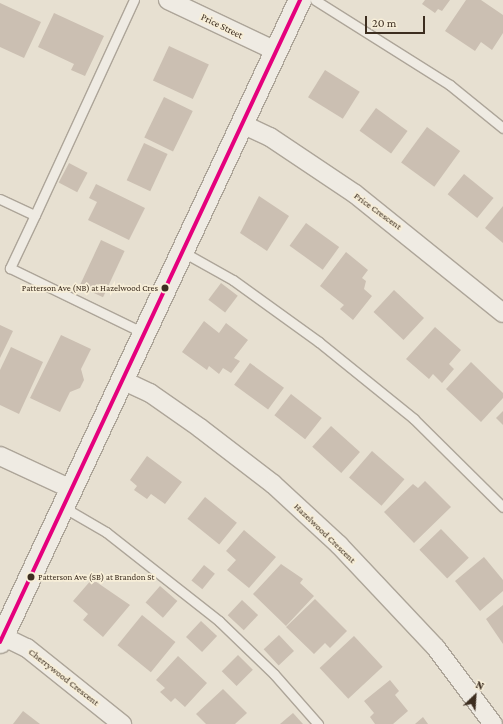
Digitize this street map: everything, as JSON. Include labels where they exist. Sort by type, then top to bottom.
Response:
[{"type":"street","name":"Price Street","points":[[168,0],[276,51]]},
{"type":"street","points":[[1,639],[300,0]]},
{"type":"street","name":"Price Crescent","points":[[242,124],[270,137],[355,194],[503,313]]},
{"type":"street","name":"Hazelwood Crescent","points":[[122,380],[150,393],[200,428],[273,484],[339,545],[436,648],[493,724]]},
{"type":"street","points":[[0,456],[67,498]]},
{"type":"street","name":"Cherrywood Crescent","points":[[1,639],[27,648],[122,724]]},
{"type":"lane","points":[[134,0],[10,268],[144,333]]},
{"type":"lane","points":[[315,0],[450,85],[503,128]]},
{"type":"lane","points":[[0,199],[35,215]]},
{"type":"lane","points":[[183,252],[233,280],[319,342],[414,419],[503,507]]},
{"type":"lane","points":[[67,498],[106,532],[219,621],[274,674],[318,724]]},
{"type":"building","points":[[425,0],[450,0],[442,11],[438,9],[435,13],[422,4]]},
{"type":"building","points":[[466,0],[481,0],[503,15],[503,33],[492,50],[481,42],[475,51],[445,31]]},
{"type":"building","points":[[0,3],[41,22],[24,58],[0,47]]},
{"type":"building","points":[[54,13],[104,36],[85,76],[71,70],[74,64],[38,47]]},
{"type":"building","points":[[169,46],[209,65],[193,99],[153,80]]},
{"type":"building","points":[[325,70],[360,92],[343,119],[308,97]]},
{"type":"building","points":[[164,97],[193,111],[173,151],[144,137]]},
{"type":"building","points":[[376,108],[408,131],[391,154],[360,131]]},
{"type":"building","points":[[427,127],[460,151],[434,187],[401,163]]},
{"type":"building","points":[[144,143],[168,154],[150,191],[127,180]]},
{"type":"building","points":[[69,163],[88,173],[77,192],[59,182]]},
{"type":"building","points":[[464,174],[494,198],[477,218],[448,194]]},
{"type":"building","points":[[96,184],[145,208],[129,240],[88,220],[97,202],[89,198]]},
{"type":"building","points":[[259,196],[289,216],[267,251],[240,233]]},
{"type":"building","points":[[503,206],[503,243],[485,228]]},
{"type":"building","points":[[306,223],[339,247],[323,270],[290,246]]},
{"type":"building","points":[[101,240],[125,251],[103,297],[79,286]]},
{"type":"building","points":[[346,252],[368,270],[362,278],[366,281],[364,289],[372,296],[353,320],[340,309],[344,305],[320,286]]},
{"type":"building","points":[[221,283],[238,296],[225,312],[208,300]]},
{"type":"building","points":[[394,290],[424,318],[404,340],[374,312]]},
{"type":"building","points":[[204,321],[219,333],[226,323],[248,340],[234,358],[240,361],[231,373],[223,368],[219,374],[209,366],[207,370],[182,352]]},
{"type":"building","points":[[0,325],[13,331],[0,358]]},
{"type":"building","points":[[435,327],[461,350],[449,364],[454,369],[442,383],[433,374],[429,379],[406,359]]},
{"type":"building","points":[[61,335],[91,349],[81,369],[84,380],[80,388],[70,392],[60,412],[30,398]]},
{"type":"building","points":[[11,347],[43,362],[19,414],[0,405],[0,370]]},
{"type":"building","points":[[471,362],[503,393],[503,398],[481,422],[446,389]]},
{"type":"building","points":[[250,363],[284,388],[268,410],[234,385]]},
{"type":"building","points":[[291,394],[322,418],[305,439],[274,415]]},
{"type":"building","points":[[503,411],[503,425],[496,418]]},
{"type":"building","points":[[331,426],[360,452],[341,473],[312,447]]},
{"type":"building","points":[[372,451],[404,479],[381,506],[349,477]]},
{"type":"building","points":[[147,456],[182,482],[165,504],[151,494],[147,499],[134,490],[137,486],[130,480]]},
{"type":"building","points":[[425,481],[451,507],[414,543],[384,512],[413,484],[418,488]]},
{"type":"building","points":[[205,497],[237,523],[219,545],[187,519]]},
{"type":"building","points":[[441,529],[469,558],[447,579],[419,550]]},
{"type":"building","points":[[244,530],[276,557],[249,588],[227,570],[236,560],[226,551]]},
{"type":"building","points":[[484,557],[503,580],[503,591],[480,611],[455,581]]},
{"type":"building","points":[[281,564],[303,579],[300,583],[314,596],[286,626],[253,594]]},
{"type":"building","points":[[204,565],[215,574],[202,589],[191,581]]},
{"type":"building","points":[[92,579],[130,605],[103,637],[83,620],[88,614],[73,601]]},
{"type":"building","points":[[160,586],[177,601],[163,618],[146,603]]},
{"type":"building","points":[[315,599],[347,631],[330,648],[325,643],[314,654],[286,627]]},
{"type":"building","points":[[242,600],[258,615],[244,630],[228,615]]},
{"type":"building","points":[[503,605],[503,644],[486,619]]},
{"type":"building","points":[[142,615],[175,642],[151,672],[117,645]]},
{"type":"building","points":[[201,621],[217,636],[202,652],[186,637]]},
{"type":"building","points":[[279,635],[294,651],[279,665],[264,649]]},
{"type":"building","points":[[354,636],[383,667],[348,699],[320,668]]},
{"type":"building","points":[[238,655],[253,670],[237,686],[222,671]]},
{"type":"building","points":[[178,656],[207,683],[185,707],[175,698],[171,702],[160,692],[165,688],[156,680]]},
{"type":"building","points":[[390,680],[399,691],[395,695],[408,711],[393,724],[375,724],[370,717],[374,713],[364,701]]},
{"type":"building","points":[[223,689],[247,713],[235,724],[206,724],[196,714]]},
{"type":"building","points":[[23,711],[40,724],[13,724]]},
{"type":"building","points":[[293,713],[303,724],[280,724]]},
{"type":"building","points":[[423,717],[428,724],[415,724]]},
{"type":"transit line","points":[[0,642],[300,0]]},
{"type":"place","name":"Patterson Ave (NB) at Hazelwood Cres","points":[[165,288]]},
{"type":"place","name":"Patterson Ave (SB) at Brandon St","points":[[31,577]]}]
